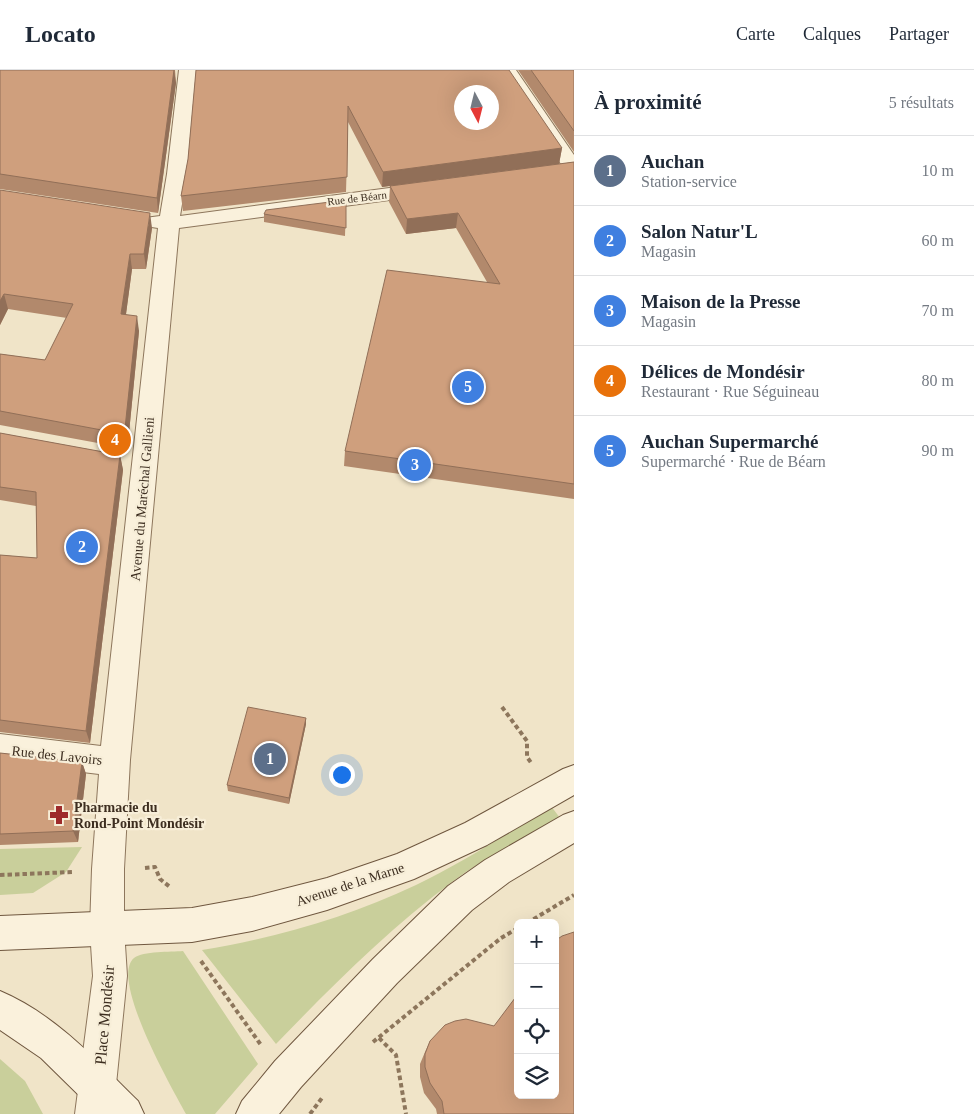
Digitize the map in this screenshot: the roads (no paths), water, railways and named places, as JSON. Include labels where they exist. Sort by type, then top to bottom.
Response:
[{"type":"street","points":[[507,70],[568,170]]},
{"type":"street","name":"Avenue du Maréchal Gallieni","points":[[107,929],[108,869],[134,460],[170,224],[184,74]]},
{"type":"street","name":"Rue de Béarn","points":[[134,219],[170,224],[442,187]]},
{"type":"street","name":"Rue des Lavoirs","points":[[0,748],[100,760],[115,760]]},
{"type":"street","name":"Avenue de la Marne","points":[[107,929],[192,925],[252,914],[327,894],[402,868],[476,834],[574,779]]},
{"type":"street","points":[[254,1114],[288,1074],[385,971],[460,898],[497,871],[574,826]]},
{"type":"street","points":[[0,933],[107,929]]},
{"type":"street","name":"Place Mondésir","points":[[96,1101],[110,976],[107,929]]},
{"type":"street","name":"Place Mondésir","points":[[0,1008],[54,1045],[96,1101],[125,1114]]},
{"type":"place","name":"Auchan Supermarché","points":[[468,387]]},
{"type":"place","name":"Délices de Mondésir","points":[[115,440]]},
{"type":"place","name":"Maison de la Presse","points":[[415,465]]},
{"type":"place","name":"Salon Natur'L","points":[[82,547]]},
{"type":"place","name":"Auchan","points":[[270,759]]},
{"type":"place","name":"Pharmacie du Rond-Point Mondésir","points":[[59,815]]}]
